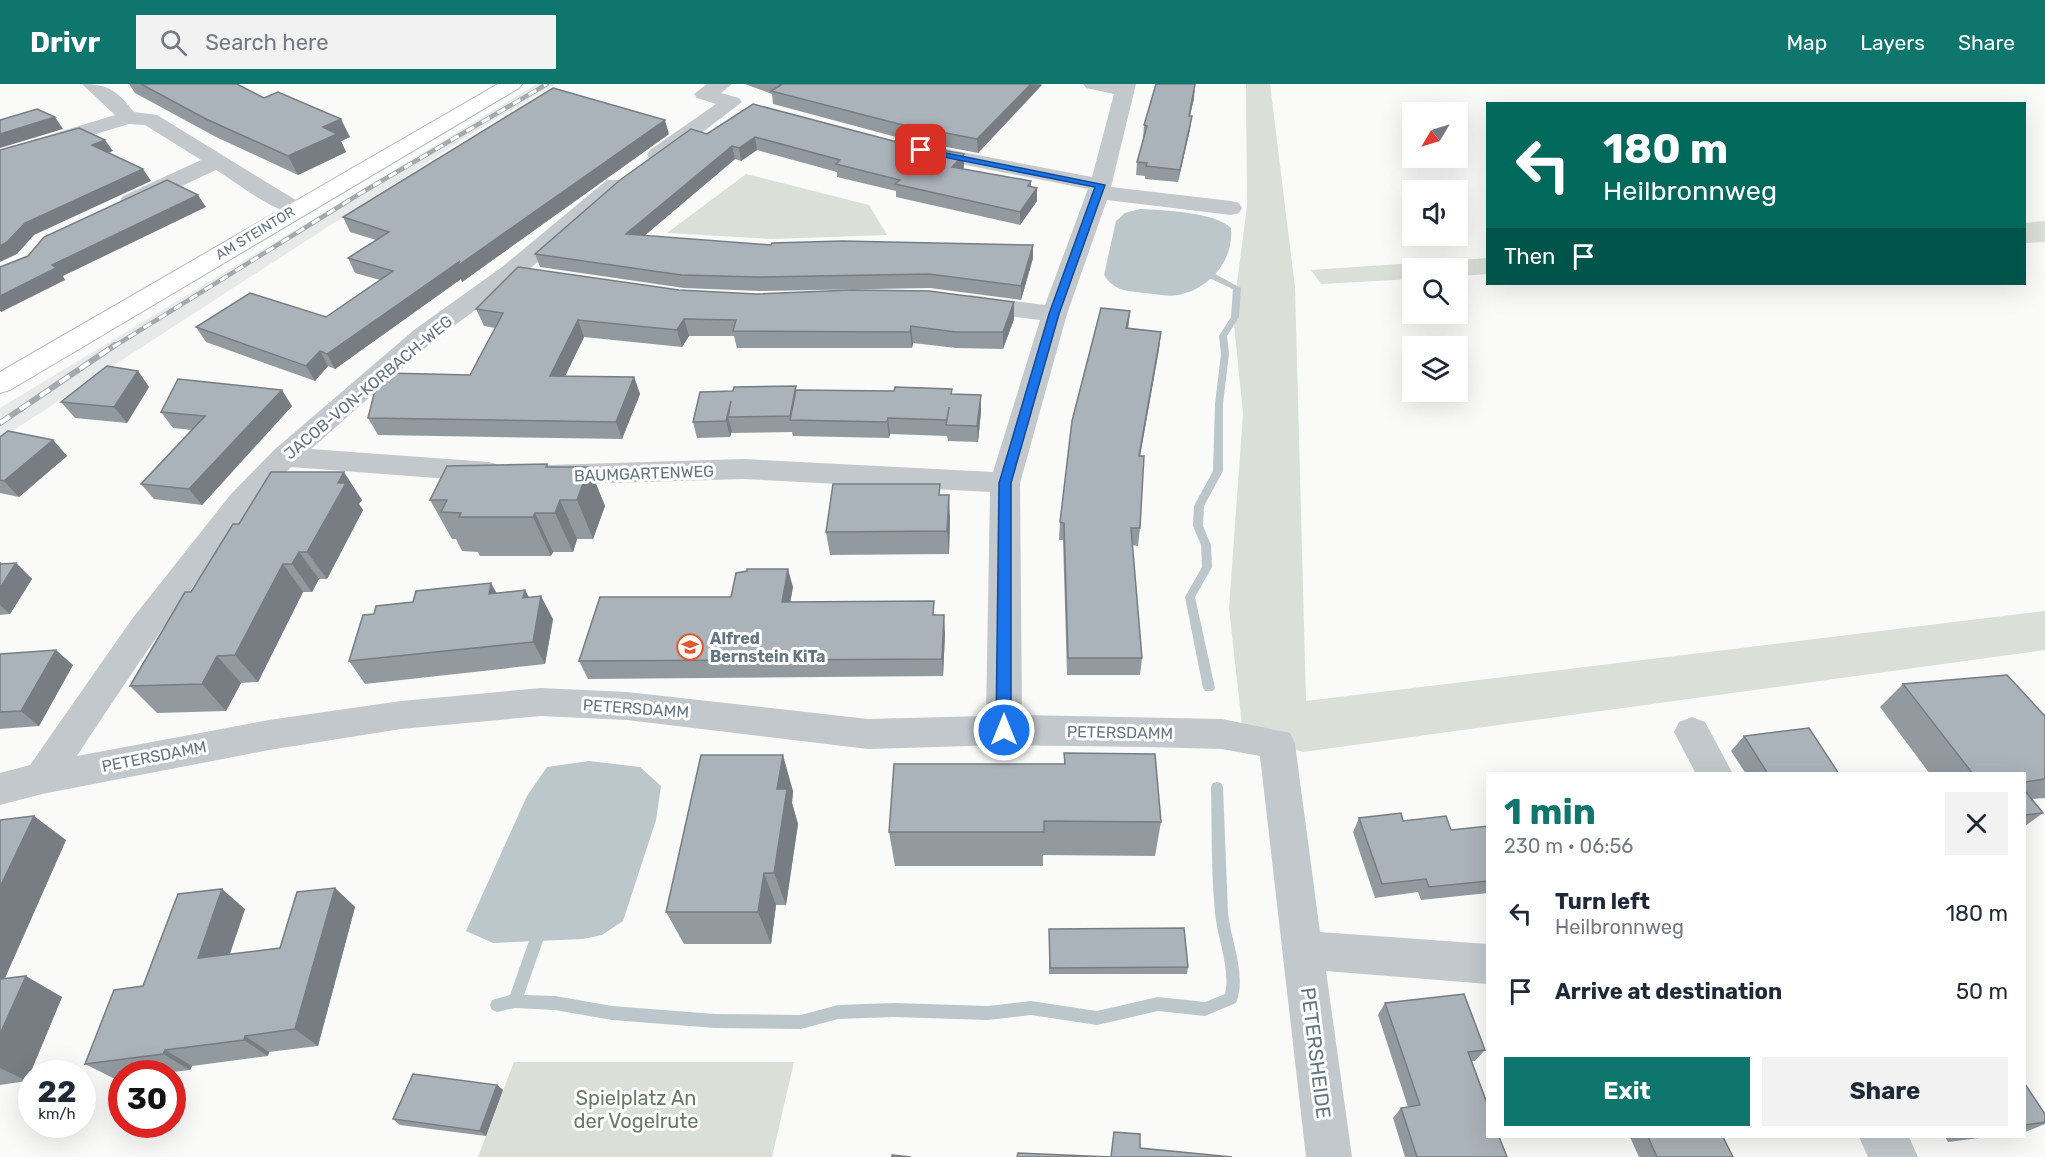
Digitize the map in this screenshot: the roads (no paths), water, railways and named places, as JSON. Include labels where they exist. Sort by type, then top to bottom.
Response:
[{"type":"street","points":[[92,84],[117,104],[128,118]]},
{"type":"street","name":"AM STEINTOR","points":[[0,384],[512,84]]},
{"type":"street","points":[[1004,730],[1005,483],[1054,314],[1100,189],[1126,87],[1093,84]]},
{"type":"street","name":"JACOB-VON-KORBACH-WEG","points":[[42,778],[144,628],[242,501],[284,457],[423,336],[511,272],[614,186],[735,98]]},
{"type":"street","points":[[0,157],[128,118],[150,118],[286,204],[297,208]]},
{"type":"street","points":[[899,146],[1100,189],[1231,208]]},
{"type":"street","points":[[115,208],[218,161]]},
{"type":"street","points":[[511,272],[547,277]]},
{"type":"street","points":[[952,301],[1054,314]]},
{"type":"street","name":"BAUMGARTENWEG","points":[[284,457],[444,471],[575,476],[743,469],[1005,483]]},
{"type":"street","name":"PETERSDAMM","points":[[0,789],[42,778],[269,735],[401,715],[541,702],[627,706],[868,735],[1004,730],[1222,734],[1278,744]]},
{"type":"street","points":[[1692,732],[1714,772]]},
{"type":"street","name":"PETERSHEIDE","points":[[1278,744],[1329,1157]]},
{"type":"street","points":[[1302,950],[1486,964]]},
{"type":"street","points":[[1883,1138],[1895,1157]]},
{"type":"waterway","points":[[1209,688],[1190,597],[1207,567],[1206,545],[1198,526],[1199,506],[1218,471],[1219,404],[1225,354],[1223,336],[1235,317],[1237,288],[1212,276]]},
{"type":"waterway","points":[[515,1001],[555,1003],[612,1013],[715,1021],[801,1022],[838,1012],[894,1010],[988,1013],[1031,1008],[1097,1018],[1158,1004],[1205,1009],[1231,998],[1234,980],[1221,913],[1217,787]]},
{"type":"waterway","points":[[515,1001],[536,941]]},
{"type":"waterway","points":[[497,1005],[515,1001]]},
{"type":"railway","points":[[113,347],[361,193],[547,84]]},
{"type":"railway","points":[[0,423],[115,345]]},
{"type":"place","name":"Alfred Bernstein KiTa","points":[[690,647]]},
{"type":"park label","name":"Spielplatz An der Vogelrute","points":[[636,1110]]}]
